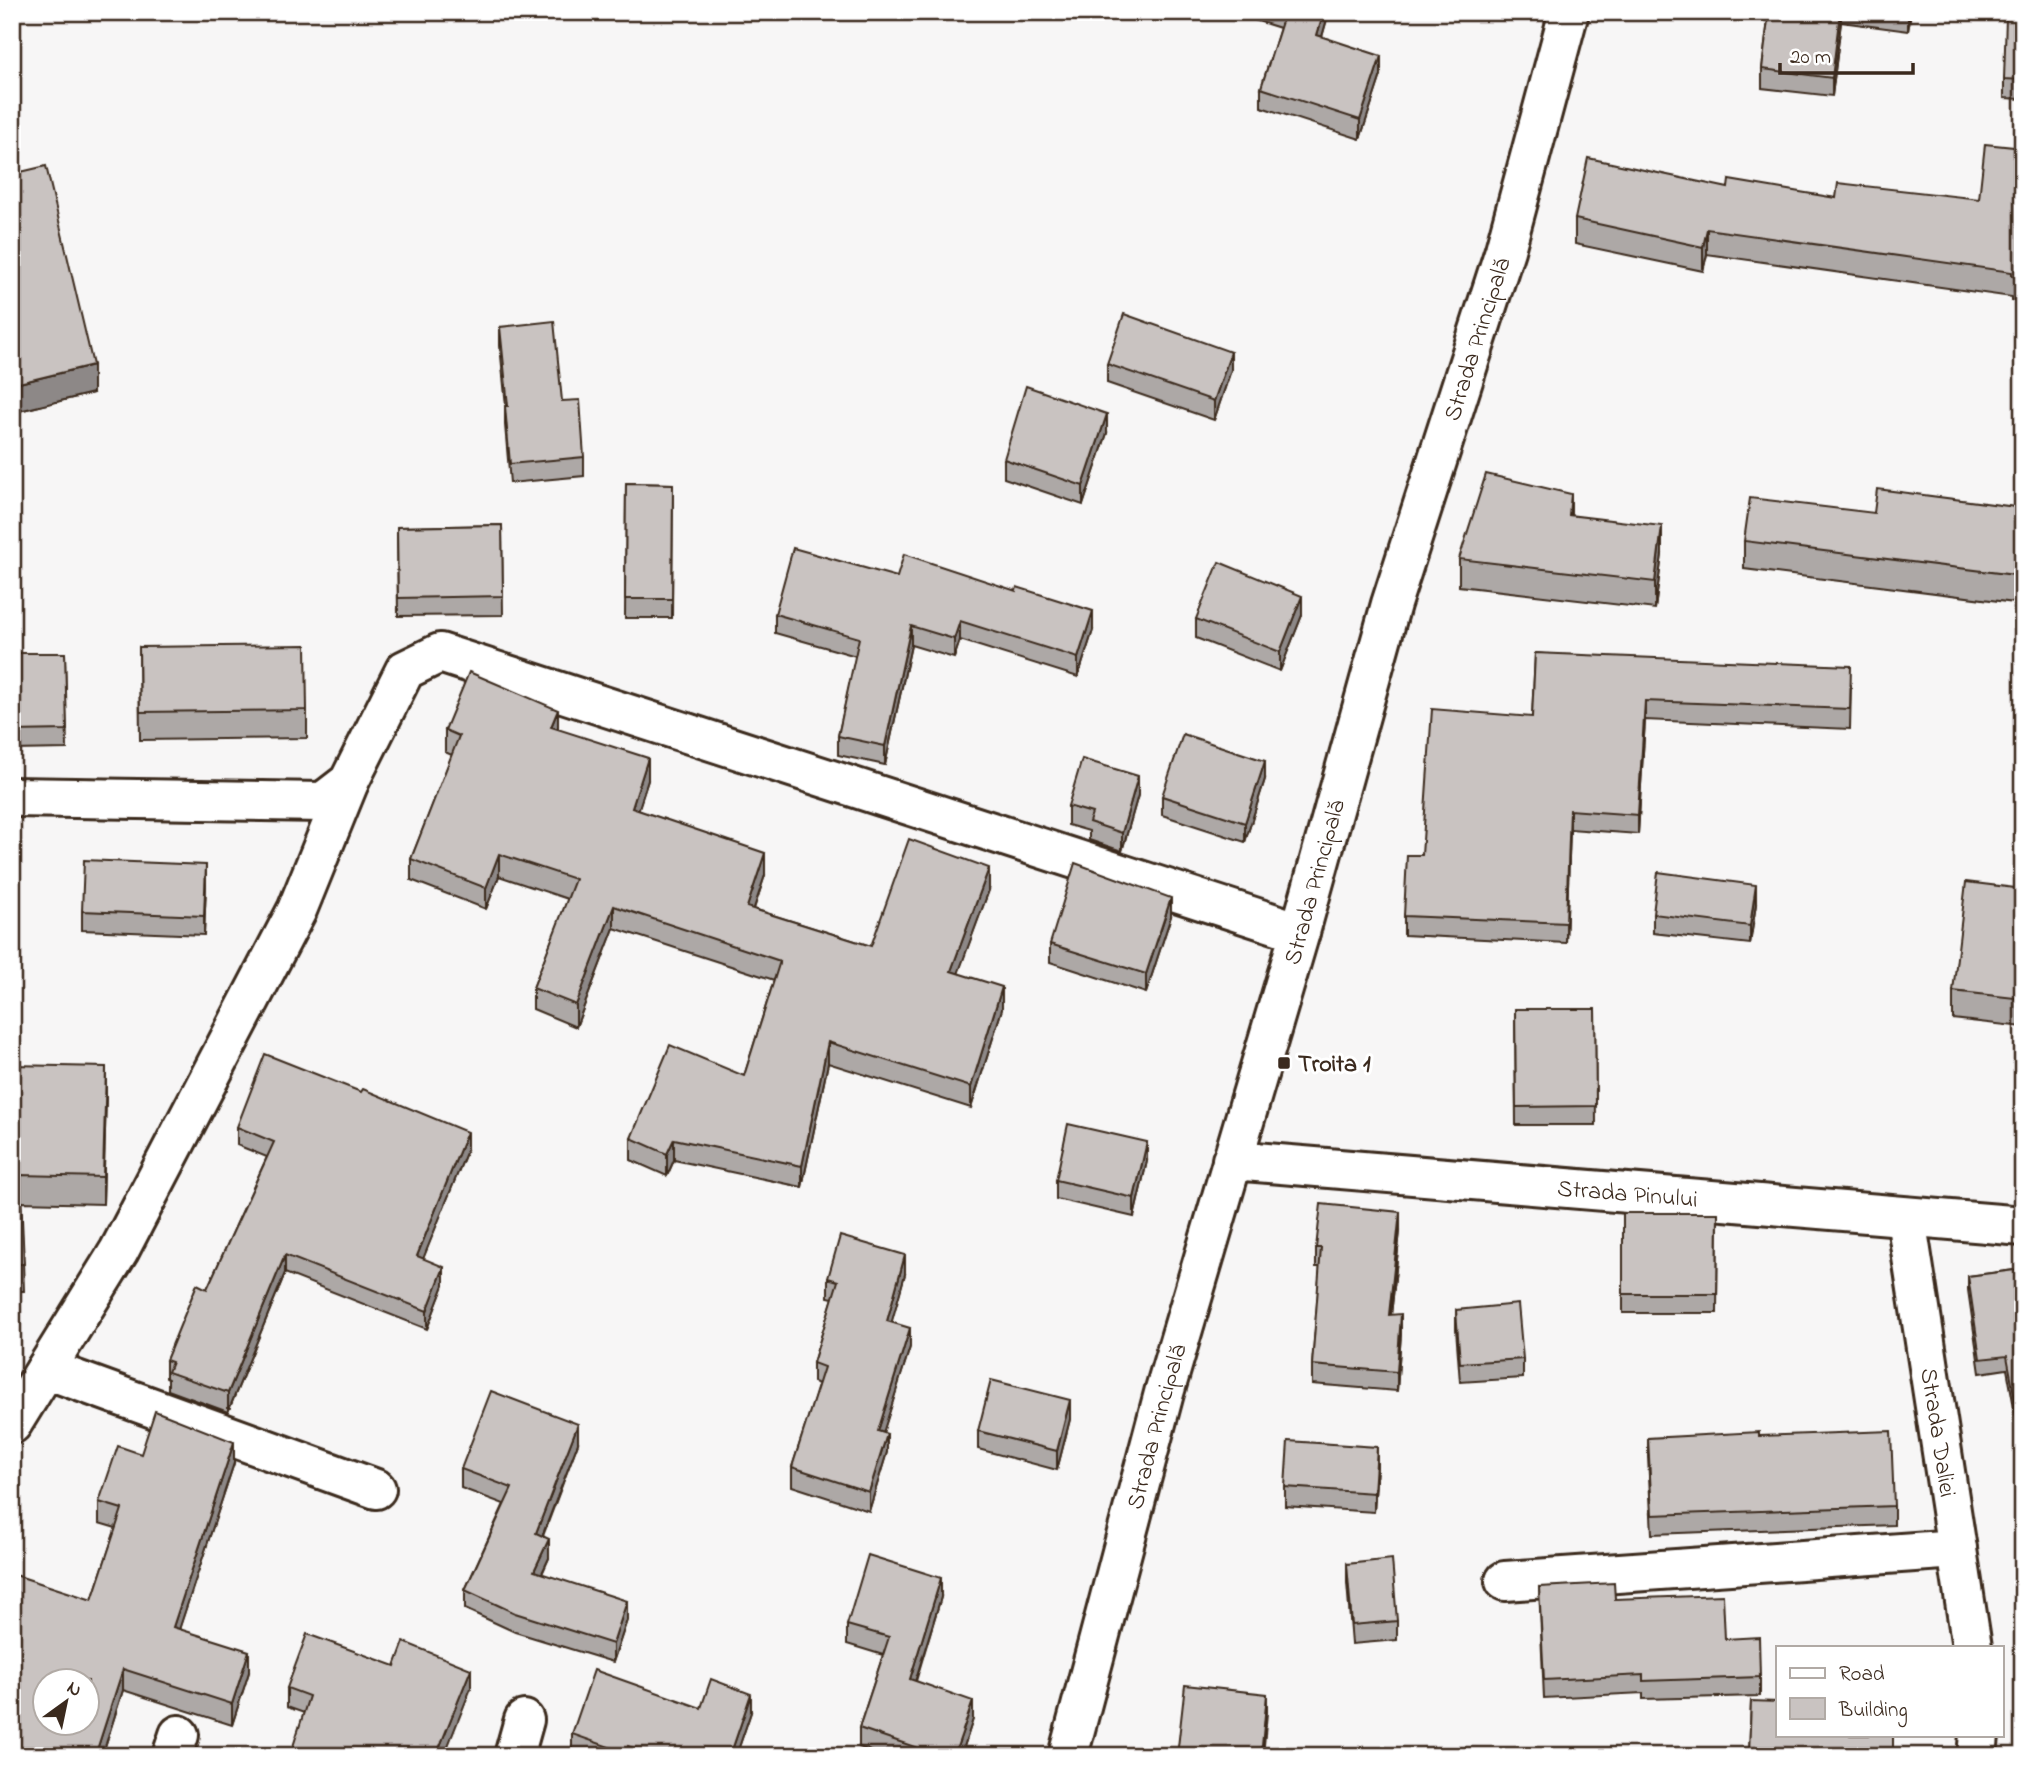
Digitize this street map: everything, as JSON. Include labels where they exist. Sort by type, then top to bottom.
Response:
[{"type":"street","name":"Strada Principală","points":[[1068,1756],[1164,1393],[1300,932],[1391,604],[1505,250],[1569,12]]},
{"type":"street","points":[[12,1424],[119,1251],[284,934],[349,782],[405,670],[440,653],[1300,932]]},
{"type":"street","points":[[12,797],[323,802],[349,782]]},
{"type":"street","name":"Strada Pinului","points":[[1232,1160],[2023,1226]]},
{"type":"street","name":"Strada Daliei","points":[[1906,1218],[1972,1646]]},
{"type":"street","points":[[46,1369],[376,1489]]},
{"type":"street","points":[[1506,1581],[1957,1549]]},
{"type":"street","points":[[1978,1756],[1979,1736]]},
{"type":"building","points":[[1285,12],[1324,12],[1317,35],[1381,56],[1360,120],[1261,88]]},
{"type":"building","points":[[1769,12],[1840,12],[1832,78],[1762,69]]},
{"type":"building","points":[[2006,17],[2023,17],[2023,80],[2004,79]]},
{"type":"building","points":[[1985,144],[2023,148],[2023,277],[2012,276],[2012,272],[1707,229],[1703,247],[1575,219],[1588,158],[1728,188],[1729,180],[1836,198],[1838,183],[1979,199]]},
{"type":"building","points":[[46,166],[93,365],[19,383],[12,355],[12,174]]},
{"type":"building","points":[[1124,314],[1231,352],[1214,401],[1107,364]]},
{"type":"building","points":[[554,321],[562,401],[580,400],[584,457],[510,464],[505,406],[508,406],[500,327]]},
{"type":"building","points":[[1026,386],[1107,414],[1083,486],[1004,459]]},
{"type":"building","points":[[1486,474],[1571,494],[1569,515],[1662,526],[1655,582],[1459,559]]},
{"type":"building","points":[[626,483],[673,484],[672,599],[625,599]]},
{"type":"building","points":[[1877,489],[2023,508],[2023,576],[1744,541],[1750,498],[1874,513]]},
{"type":"building","points":[[502,525],[503,596],[398,598],[397,527]]},
{"type":"building","points":[[793,548],[897,577],[904,554],[1016,591],[1017,587],[1093,611],[1078,658],[960,621],[954,639],[911,626],[885,746],[838,736],[859,638],[775,614]]},
{"type":"building","points":[[1219,562],[1302,596],[1280,652],[1196,619]]},
{"type":"building","points":[[306,645],[307,710],[140,712],[139,647]]},
{"type":"building","points":[[12,653],[65,653],[67,730],[12,731]]},
{"type":"building","points":[[1535,653],[1851,666],[1850,709],[1645,701],[1638,815],[1570,810],[1566,923],[1404,916],[1407,855],[1422,855],[1432,709],[1532,717]]},
{"type":"building","points":[[469,672],[558,710],[551,727],[648,758],[632,808],[765,853],[747,907],[871,946],[909,839],[989,868],[951,971],[1002,987],[971,1087],[828,1042],[802,1166],[674,1139],[667,1154],[631,1138],[670,1045],[744,1076],[780,961],[614,906],[576,1005],[533,988],[575,879],[499,854],[486,888],[411,859],[459,736],[445,730]]},
{"type":"building","points":[[1183,734],[1265,761],[1245,823],[1162,796]]},
{"type":"building","points":[[1082,759],[1138,776],[1122,833],[1089,822],[1092,813],[1068,806]]},
{"type":"building","points":[[12,842],[15,919],[12,919]]},
{"type":"building","points":[[84,860],[206,865],[204,916],[82,911]]},
{"type":"building","points":[[1075,863],[1171,898],[1146,974],[1050,944]]},
{"type":"building","points":[[1658,872],[1756,885],[1750,926],[1653,914]]},
{"type":"building","points":[[1966,882],[2023,889],[2023,999],[1953,991]]},
{"type":"building","points":[[1515,1009],[1595,1009],[1596,1106],[1516,1107]]},
{"type":"building","points":[[265,1054],[361,1092],[363,1089],[467,1132],[417,1256],[444,1267],[427,1311],[285,1255],[228,1393],[168,1372],[172,1362],[166,1360],[197,1284],[207,1289],[274,1142],[237,1127]]},
{"type":"building","points":[[12,1065],[106,1067],[103,1177],[20,1175],[24,1264],[12,1264]]},
{"type":"building","points":[[1068,1124],[1147,1142],[1134,1198],[1056,1180]]},
{"type":"building","points":[[1321,1204],[1400,1212],[1389,1315],[1401,1314],[1397,1372],[1312,1365],[1321,1248],[1316,1248]]},
{"type":"building","points":[[1623,1213],[1718,1213],[1717,1294],[1623,1294]]},
{"type":"building","points":[[840,1236],[905,1255],[887,1321],[910,1328],[878,1431],[887,1434],[869,1492],[792,1467],[824,1367],[813,1363],[838,1281],[828,1278]]},
{"type":"building","points":[[2023,1269],[2023,1442],[2007,1356],[1980,1359],[1968,1276]]},
{"type":"building","points":[[1518,1304],[1523,1359],[1460,1363],[1456,1310]]},
{"type":"building","points":[[991,1380],[1070,1400],[1057,1451],[978,1431]]},
{"type":"building","points":[[491,1391],[578,1424],[536,1533],[549,1539],[534,1571],[627,1601],[613,1644],[515,1613],[465,1590],[512,1488],[461,1469]]},
{"type":"building","points":[[155,1411],[234,1442],[173,1627],[249,1651],[232,1704],[123,1669],[102,1734],[102,1666],[32,1666],[32,1736],[101,1736],[95,1756],[12,1756],[12,1574],[92,1600],[122,1509],[99,1502],[118,1446],[141,1454]]},
{"type":"building","points":[[1891,1431],[1894,1506],[1652,1515],[1648,1438],[1759,1432],[1759,1436]]},
{"type":"building","points":[[1288,1441],[1377,1447],[1374,1493],[1285,1487]]},
{"type":"building","points":[[868,1555],[941,1578],[910,1679],[973,1701],[954,1756],[941,1756],[859,1728],[889,1637],[847,1625]]},
{"type":"building","points":[[1392,1559],[1397,1621],[1352,1625],[1347,1564]]},
{"type":"building","points":[[1614,1583],[1615,1599],[1723,1595],[1725,1639],[1759,1637],[1760,1677],[1643,1681],[1643,1675],[1544,1680],[1539,1587]]},
{"type":"building","points":[[307,1634],[395,1666],[404,1642],[471,1669],[436,1756],[290,1756],[309,1696],[287,1688]]},
{"type":"building","points":[[594,1670],[701,1708],[711,1679],[751,1694],[730,1756],[656,1756],[628,1746],[626,1753],[572,1734]]},
{"type":"building","points":[[1185,1685],[1267,1694],[1261,1756],[1177,1756]]},
{"type":"building","points":[[1751,1701],[1776,1702],[1776,1736],[1893,1736],[1893,1756],[1749,1754]]},
{"type":"place","name":"Troita 1","points":[[1284,1063]]}]
